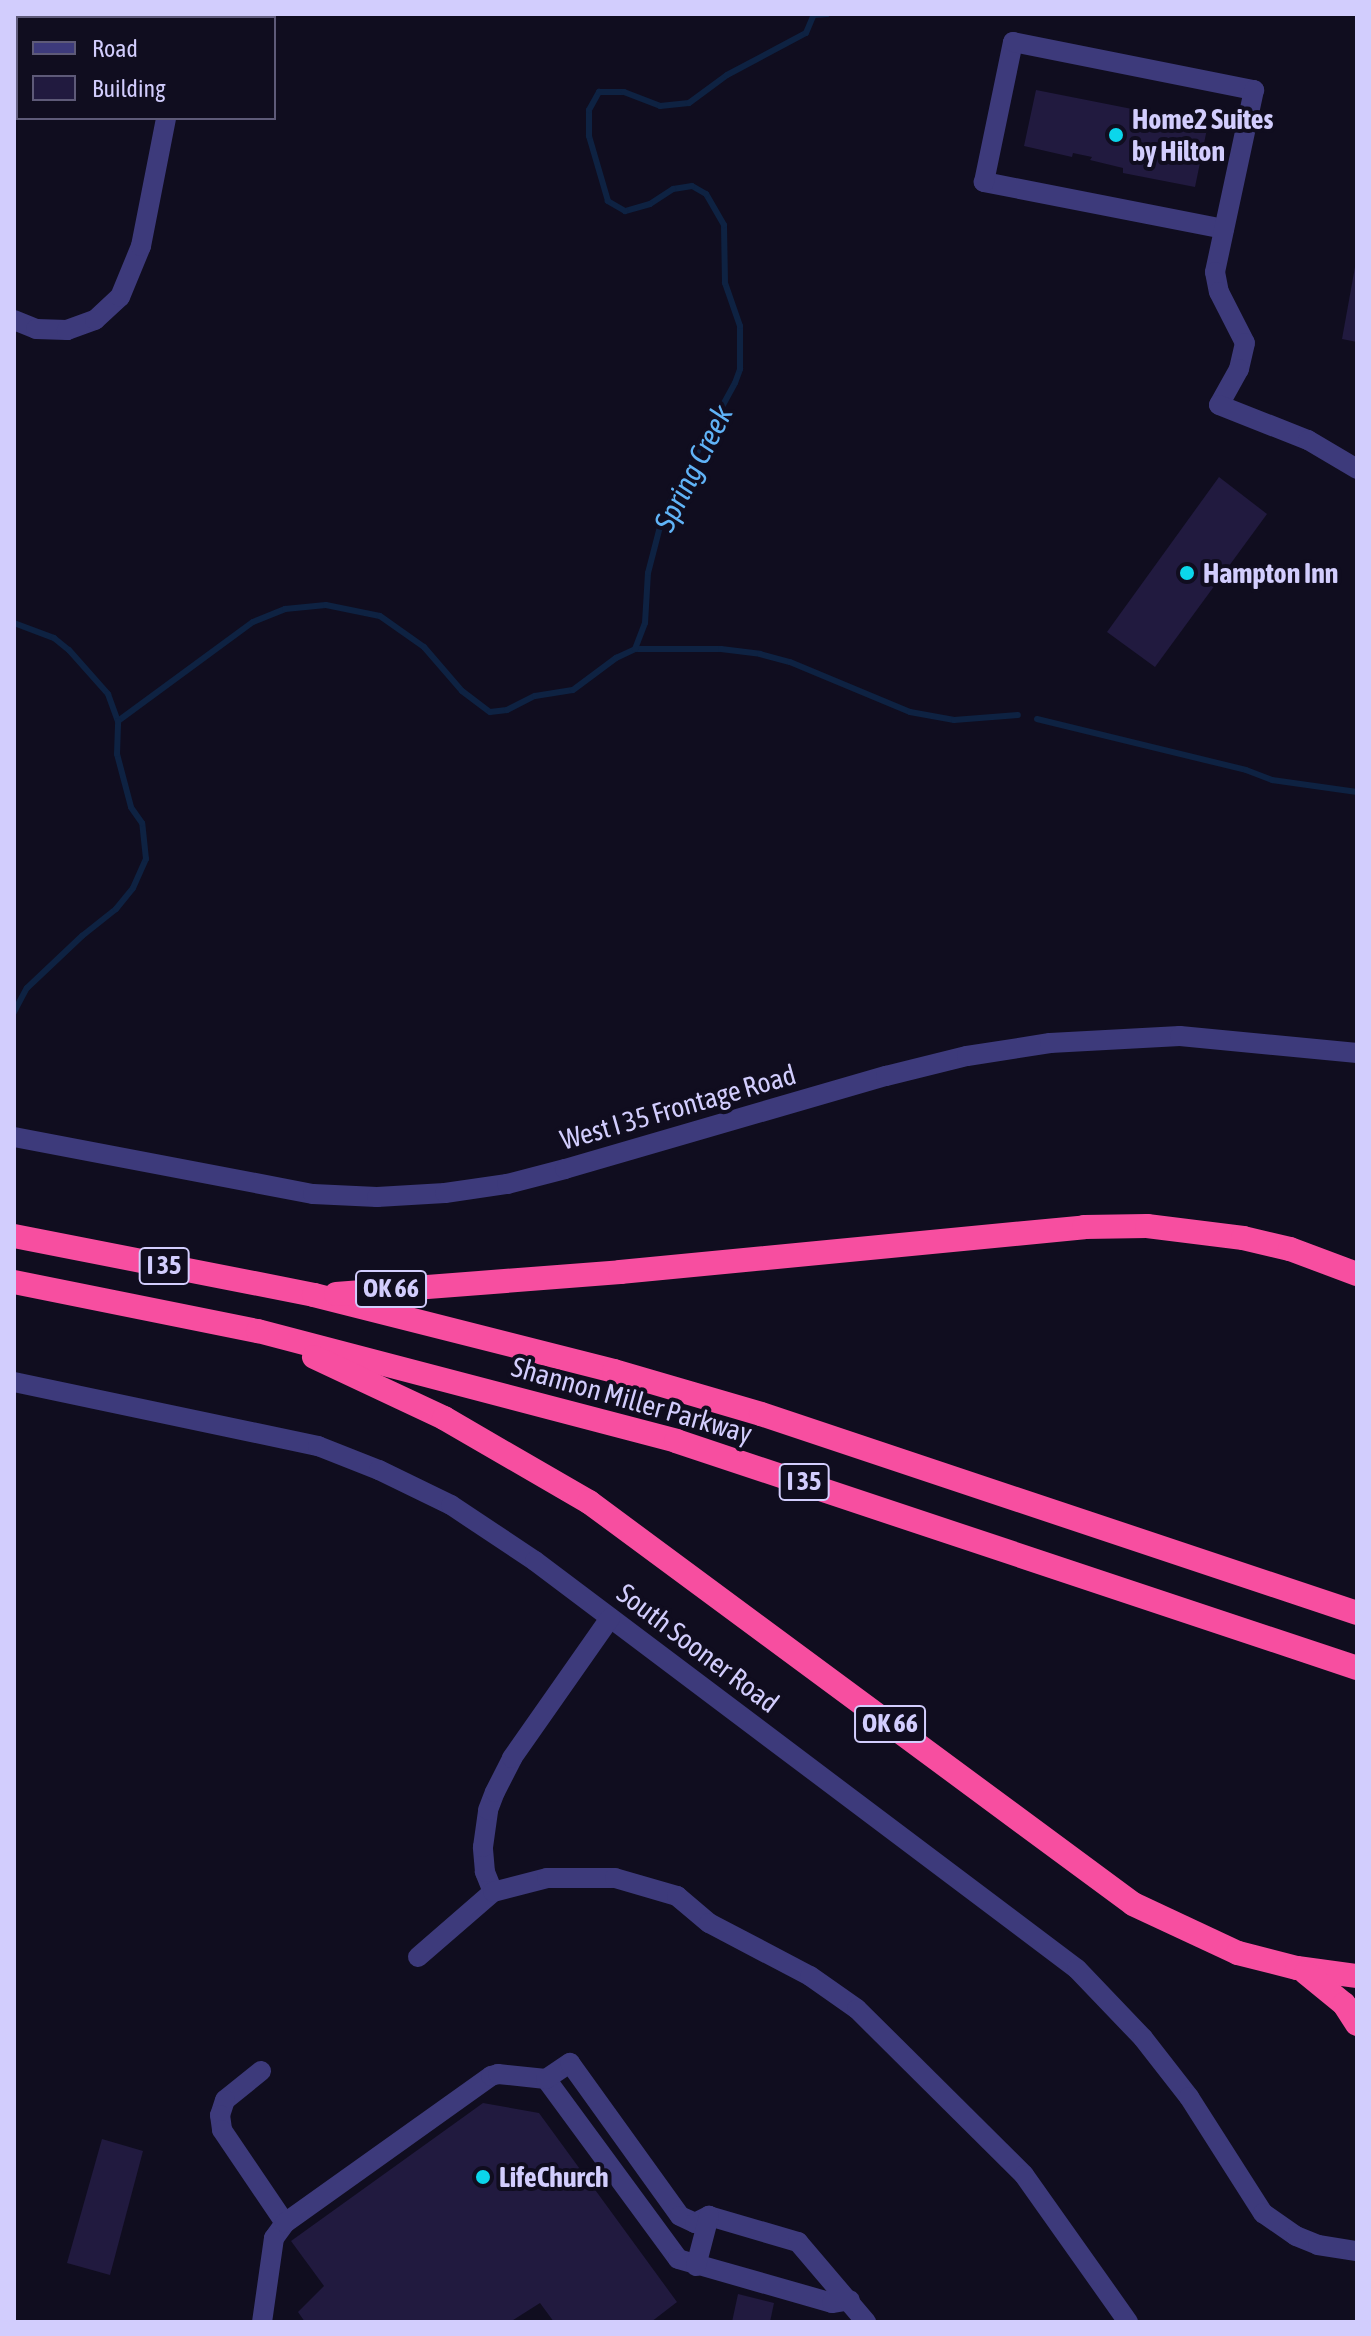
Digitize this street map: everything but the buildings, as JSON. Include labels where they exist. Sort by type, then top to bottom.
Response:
[{"type":"highway","name":"OK 66","points":[[314,1295],[620,1272],[1084,1227],[1147,1226],[1243,1238],[1290,1249],[1357,1274]]},
{"type":"highway","name":"Shannon Miller Parkway","points":[[14,1236],[314,1295],[600,1367],[761,1414],[1357,1613]]},
{"type":"highway","name":"Shannon Miller Parkway","points":[[14,1282],[258,1331],[676,1441],[1357,1668]]},
{"type":"highway","name":"OK 66","points":[[258,1331],[444,1418],[589,1502],[1133,1904],[1238,1953],[1297,1968],[1324,1984],[1357,2024]]},
{"type":"highway","points":[[1297,1968],[1357,1976]]},
{"type":"street","points":[[1224,229],[984,182],[1013,42],[1254,90],[1215,272],[1219,292],[1245,343],[1239,369],[1219,405],[1308,440],[1357,469]]},
{"type":"street","points":[[14,320],[36,329],[67,330],[95,320],[120,297],[141,246],[166,120]]},
{"type":"street","name":"West I 35 Frontage Road","points":[[19,1138],[313,1194],[377,1197],[445,1193],[507,1184],[565,1169],[886,1076],[967,1056],[1050,1043],[1180,1036],[1357,1053]]},
{"type":"street","name":"South Sooner Road","points":[[14,1382],[318,1446],[379,1470],[451,1505],[535,1561],[1077,1969],[1143,2038],[1189,2097],[1247,2193],[1278,2225],[1318,2245],[1357,2251]]},
{"type":"street","points":[[493,1892],[485,1872],[483,1847],[488,1810],[495,1792],[512,1758],[610,1618]]},
{"type":"street","points":[[418,1957],[493,1892],[547,1878],[569,1876],[615,1878],[659,1888],[694,1908],[709,1923],[836,1991],[964,2112],[1024,2175],[1128,2322]]},
{"type":"street","points":[[262,2322],[274,2238],[285,2223],[491,2076],[546,2079],[570,2063],[686,2220],[695,2223],[709,2216],[798,2242],[866,2322]]},
{"type":"street","points":[[261,2071],[225,2100],[220,2123],[285,2223]]},
{"type":"street","points":[[546,2079],[627,2189],[687,2262],[832,2303],[850,2300]]},
{"type":"street","points":[[627,2189],[650,2173]]},
{"type":"street","points":[[687,2262],[709,2216]]},
{"type":"waterway","name":"Spring Creek","points":[[118,721],[253,622],[285,609],[326,605],[380,616],[424,647],[462,691],[490,712],[507,710],[535,696],[573,690],[616,658],[635,649],[645,623],[648,573],[663,515],[735,383],[740,369],[740,326],[725,283],[724,225],[706,194],[692,186],[673,189],[650,204],[625,211],[608,201],[589,136],[589,110],[599,92],[624,92],[660,106],[689,103],[727,75],[806,33],[814,14]]},
{"type":"waterway","points":[[814,15],[827,14]]},
{"type":"waterway","points":[[14,623],[54,638],[69,650],[108,694],[118,721]]},
{"type":"waterway","points":[[635,649],[721,649],[760,654],[790,662],[910,712],[954,720],[1018,715]]},
{"type":"waterway","points":[[1037,719],[1246,770],[1272,780],[1357,792]]},
{"type":"waterway","name":"Spring Creek","points":[[14,1012],[27,988],[116,909],[133,888],[146,859],[142,823],[131,807],[117,754],[118,721]]},
{"type":"place","name":"Home2 Suites by Hilton","points":[[1116,135]]},
{"type":"place","name":"Hampton Inn","points":[[1187,573]]},
{"type":"place","name":"LifeChurch","points":[[483,2177]]}]
